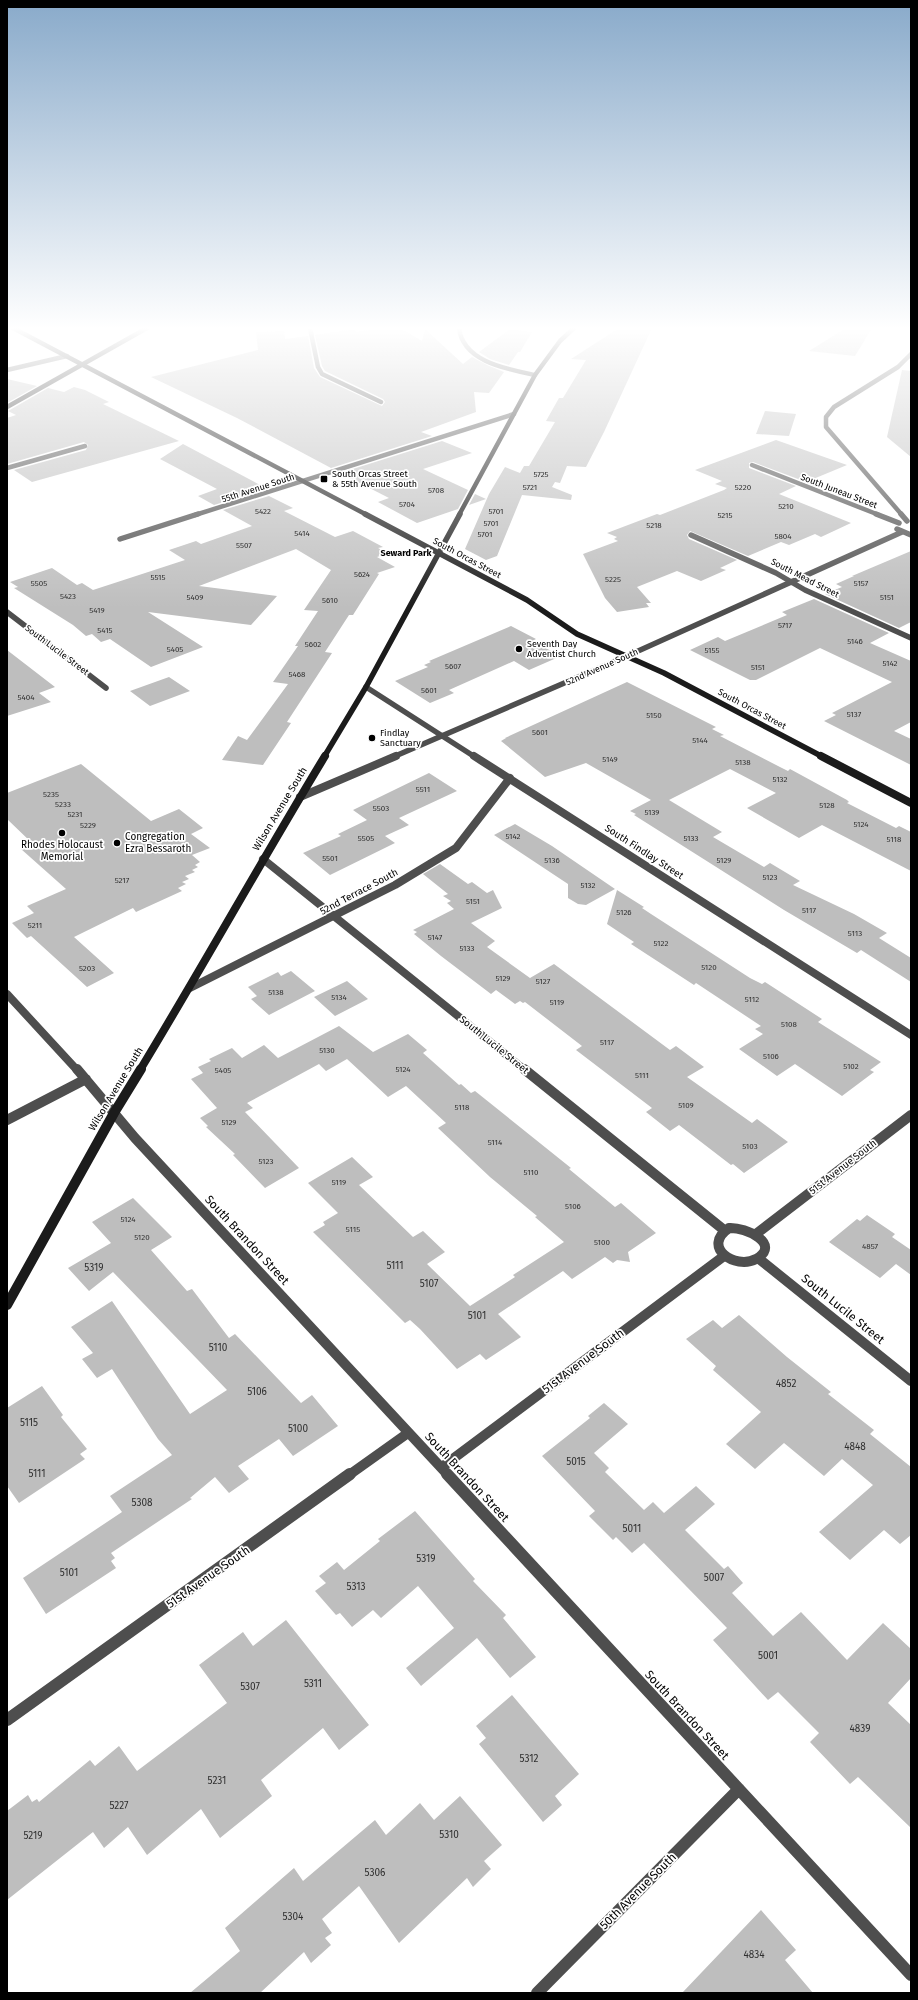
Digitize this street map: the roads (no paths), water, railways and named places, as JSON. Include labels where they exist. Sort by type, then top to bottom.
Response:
[{"type":"street","name":"South Orcas Street","points":[[190,421],[527,600],[577,634],[664,672],[911,803]]},
{"type":"street","name":"55th Avenue South","points":[[120,539],[491,421]]},
{"type":"street","name":"Wilson Avenue South","points":[[7,1305],[114,1113],[190,988],[263,859],[366,687],[510,421]]},
{"type":"street","points":[[826,421],[826,427],[909,521]]},
{"type":"street","points":[[7,468],[85,446]]},
{"type":"street","name":"South Juneau Street","points":[[752,466],[899,523]]},
{"type":"street","points":[[909,521],[899,523],[896,528],[911,535]]},
{"type":"street","name":"52nd Avenue South","points":[[300,798],[442,735],[627,656],[902,532]]},
{"type":"street","name":"South Mead Street","points":[[691,535],[776,572],[805,590],[911,638]]},
{"type":"street","name":"South Lucile Street","points":[[7,612],[106,688]]},
{"type":"street","name":"South Findlay Street","points":[[366,687],[911,1035]]},
{"type":"street","name":"52nd Terrace South","points":[[190,988],[395,885],[456,848],[510,778]]},
{"type":"street","name":"South Lucile Street","points":[[263,859],[724,1230]]},
{"type":"street","name":"South Brandon Street","points":[[7,994],[86,1080],[114,1113],[408,1433],[442,1467],[911,1976]]},
{"type":"street","points":[[7,1120],[86,1080]]},
{"type":"street","name":"51st Avenue South","points":[[756,1234],[911,1115]]},
{"type":"street","points":[[740,1228],[756,1234],[763,1246],[763,1250],[758,1258],[741,1262],[724,1256],[718,1245],[720,1234],[724,1230],[740,1228]]},
{"type":"street","name":"51st Avenue South","points":[[442,1467],[724,1256]]},
{"type":"street","name":"South Lucile Street","points":[[758,1258],[911,1381]]},
{"type":"street","name":"51st Avenue South","points":[[7,1720],[408,1433]]},
{"type":"street","name":"50th Avenue South","points":[[536,1993],[739,1790]]},
{"type":"place","name":"South Orcas Street & 55th Avenue South","points":[[324,479]]},
{"type":"place","name":"Seventh Day Adventist Church","points":[[519,649]]},
{"type":"place","name":"Findlay Sanctuary","points":[[372,738]]},
{"type":"place","name":"Rhodes Holocaust Memorial","points":[[62,833]]},
{"type":"place","name":"Congregation Ezra Bessaroth","points":[[117,843]]},
{"type":"district","name":"Seward Park","points":[[406,553]]}]
